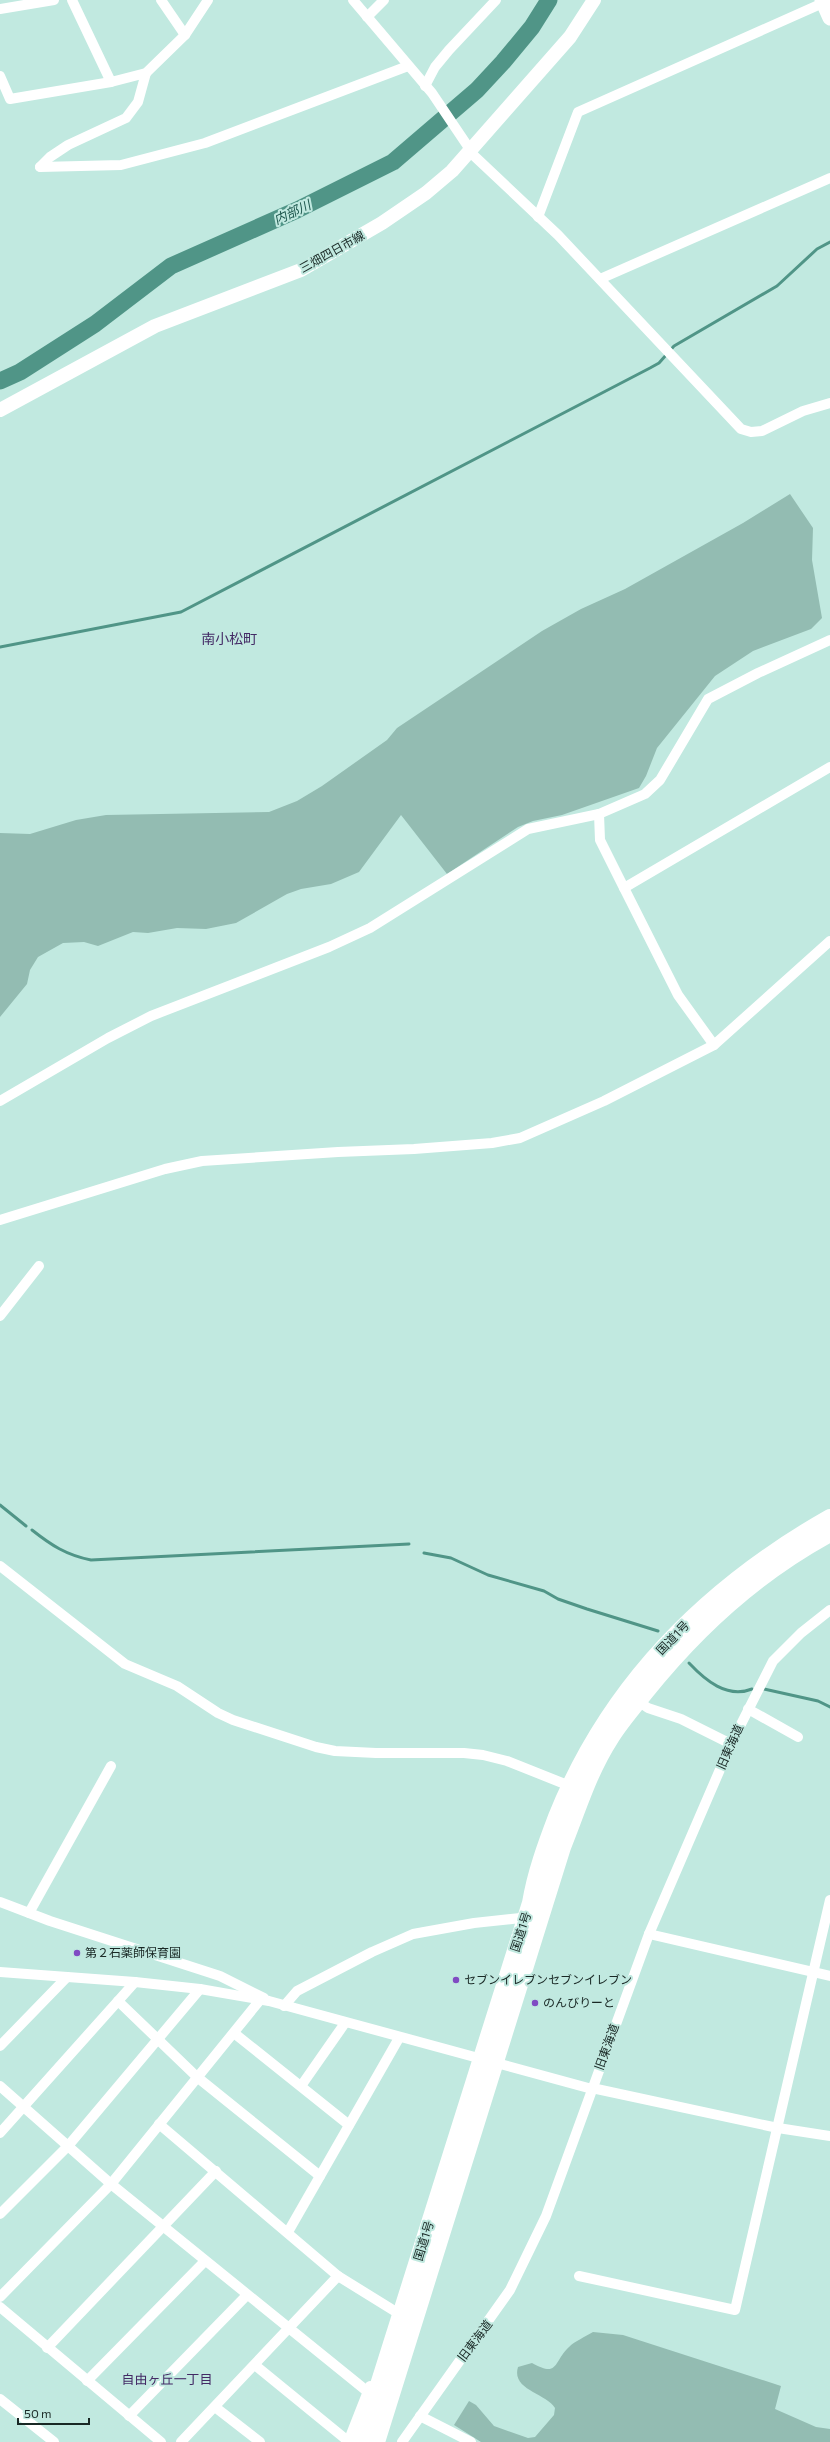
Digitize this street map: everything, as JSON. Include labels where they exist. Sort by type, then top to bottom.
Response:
[{"type":"highway","name":"国道1号","points":[[533,1917],[539,1865],[570,1786],[603,1725],[645,1669],[703,1607],[769,1563],[830,1518]]},
{"type":"highway","name":"国道1号","points":[[376,2442],[488,2060],[533,1917],[562,1847],[586,1783],[610,1738],[638,1701],[673,1658],[712,1617],[769,1563],[830,1533]]},
{"type":"highway","name":"国道1号","points":[[352,2442],[394,2337],[488,2060]]},
{"type":"main road","name":"三畑四日市線","points":[[0,410],[144,331],[321,260],[426,193],[452,171],[471,151],[570,37],[594,0]]},
{"type":"main road","points":[[823,1],[830,18]]},
{"type":"street","points":[[0,9],[54,0]]},
{"type":"street","points":[[72,0],[110,82]]},
{"type":"street","points":[[161,0],[185,35]]},
{"type":"street","points":[[0,76],[10,99],[110,82],[146,73],[185,35],[208,0]]},
{"type":"street","points":[[353,0],[429,90],[471,151],[600,279],[731,420],[746,431],[762,431],[796,414],[830,403]]},
{"type":"street","points":[[367,17],[384,0]]},
{"type":"street","points":[[429,90],[435,67],[496,0]]},
{"type":"street","points":[[538,217],[578,112],[823,1]]},
{"type":"street","points":[[146,73],[138,102],[126,118],[68,145],[50,157],[40,168],[121,164],[205,143],[408,66]]},
{"type":"street","points":[[600,279],[830,178]]},
{"type":"street","points":[[0,1101],[108,1038],[151,1016],[329,947],[370,928],[523,832],[599,814],[652,790],[660,780],[708,699],[758,673],[830,640]]},
{"type":"street","points":[[624,888],[830,767]]},
{"type":"street","points":[[599,814],[598,832],[600,840],[678,995],[714,1045]]},
{"type":"street","points":[[0,1220],[165,1169],[202,1161],[338,1152],[414,1149],[505,1141],[535,1132],[604,1101],[714,1045],[830,941]]},
{"type":"street","points":[[0,1316],[39,1266]]},
{"type":"street","points":[[0,1566],[125,1664],[177,1686],[218,1713],[233,1720],[316,1747],[335,1751],[376,1754],[464,1753],[483,1755],[507,1761],[570,1786]]},
{"type":"street","name":"旧東海道","points":[[402,2442],[510,2290],[546,2216],[649,1934],[731,1744],[766,1672],[779,1653],[830,1610]]},
{"type":"street","points":[[638,1701],[648,1708],[681,1720],[731,1744]]},
{"type":"street","points":[[748,1709],[798,1737]]},
{"type":"street","points":[[29,1913],[111,1766]]},
{"type":"street","points":[[579,2276],[735,2310],[830,1900]]},
{"type":"street","points":[[0,1902],[220,1976],[264,2000]]},
{"type":"street","points":[[284,2006],[297,1991],[407,1936],[429,1930],[533,1917]]},
{"type":"street","points":[[649,1934],[830,1976]]},
{"type":"street","points":[[0,1972],[135,1982],[200,1989],[264,2000],[399,2038],[592,2088],[778,2128],[830,2136]]},
{"type":"street","points":[[0,2046],[66,1977]]},
{"type":"street","points":[[0,2133],[24,2108],[135,1982]]},
{"type":"street","points":[[0,2214],[68,2146],[200,1989]]},
{"type":"street","points":[[0,2297],[111,2184],[234,2033],[264,2000]]},
{"type":"street","points":[[118,2001],[198,2077],[320,2176]]},
{"type":"street","points":[[301,2086],[345,2023]]},
{"type":"street","points":[[234,2033],[349,2125]]},
{"type":"street","points":[[288,2232],[399,2038]]},
{"type":"street","points":[[0,2086],[161,2226],[368,2392]]},
{"type":"street","points":[[160,2124],[338,2276],[401,2315]]},
{"type":"street","points":[[47,2348],[161,2226],[216,2171]]},
{"type":"street","points":[[87,2381],[205,2261]]},
{"type":"street","points":[[181,2442],[338,2276]]},
{"type":"street","points":[[129,2416],[247,2295]]},
{"type":"street","points":[[0,2307],[47,2348],[161,2442]]},
{"type":"street","points":[[255,2365],[352,2442],[368,2392],[394,2337]]},
{"type":"street","points":[[0,2399],[54,2442]]},
{"type":"street","points":[[215,2407],[260,2442]]},
{"type":"street","points":[[420,2416],[471,2442]]},
{"type":"green space","points":[[790,494],[813,528],[812,560],[822,618],[811,629],[753,651],[715,676],[657,748],[646,776],[639,788],[562,815],[533,821],[518,827],[447,874],[401,815],[359,872],[331,884],[301,889],[287,894],[236,923],[206,929],[177,928],[148,933],[133,932],[98,946],[84,942],[63,943],[38,957],[30,970],[27,984],[0,1017],[0,833],[30,834],[76,820],[106,815],[269,812],[297,801],[322,786],[387,740],[397,728],[542,631],[581,609],[625,589],[743,523]]},
{"type":"green space","points":[[593,2332],[623,2335],[781,2386],[775,2409],[816,2427],[830,2429],[830,2442],[481,2442],[454,2425],[469,2401],[476,2405],[494,2426],[528,2438],[535,2437],[554,2415],[555,2408],[544,2398],[524,2386],[517,2375],[518,2367],[532,2363],[547,2369],[551,2368],[555,2366],[571,2345]]},
{"type":"waterway","name":"内部川","points":[[0,381],[20,372],[95,324],[171,266],[297,210],[393,162],[477,90],[532,27],[549,0]]},
{"type":"waterway","points":[[0,647],[181,612],[659,363],[674,346],[777,286],[817,249],[830,242]]},
{"type":"waterway","points":[[0,1505],[26,1526]]},
{"type":"waterway","points":[[32,1530],[59,1549],[91,1560],[409,1544]]},
{"type":"waterway","points":[[424,1553],[451,1558],[488,1575],[544,1591],[558,1599],[658,1631]]},
{"type":"waterway","points":[[689,1663],[702,1676],[725,1690],[734,1692],[752,1689]]},
{"type":"waterway","points":[[764,1689],[818,1701],[830,1707]]},
{"type":"place","name":"第２石薬師保育園","points":[[77,1953]]},
{"type":"place","name":"セブンイレブンセブンイレブン","points":[[456,1980]]},
{"type":"place","name":"のんびりーと","points":[[535,2003]]},
{"type":"district","name":"南小松町","points":[[229,639]]},
{"type":"district","name":"自由ヶ丘一丁目","points":[[167,2379]]}]
